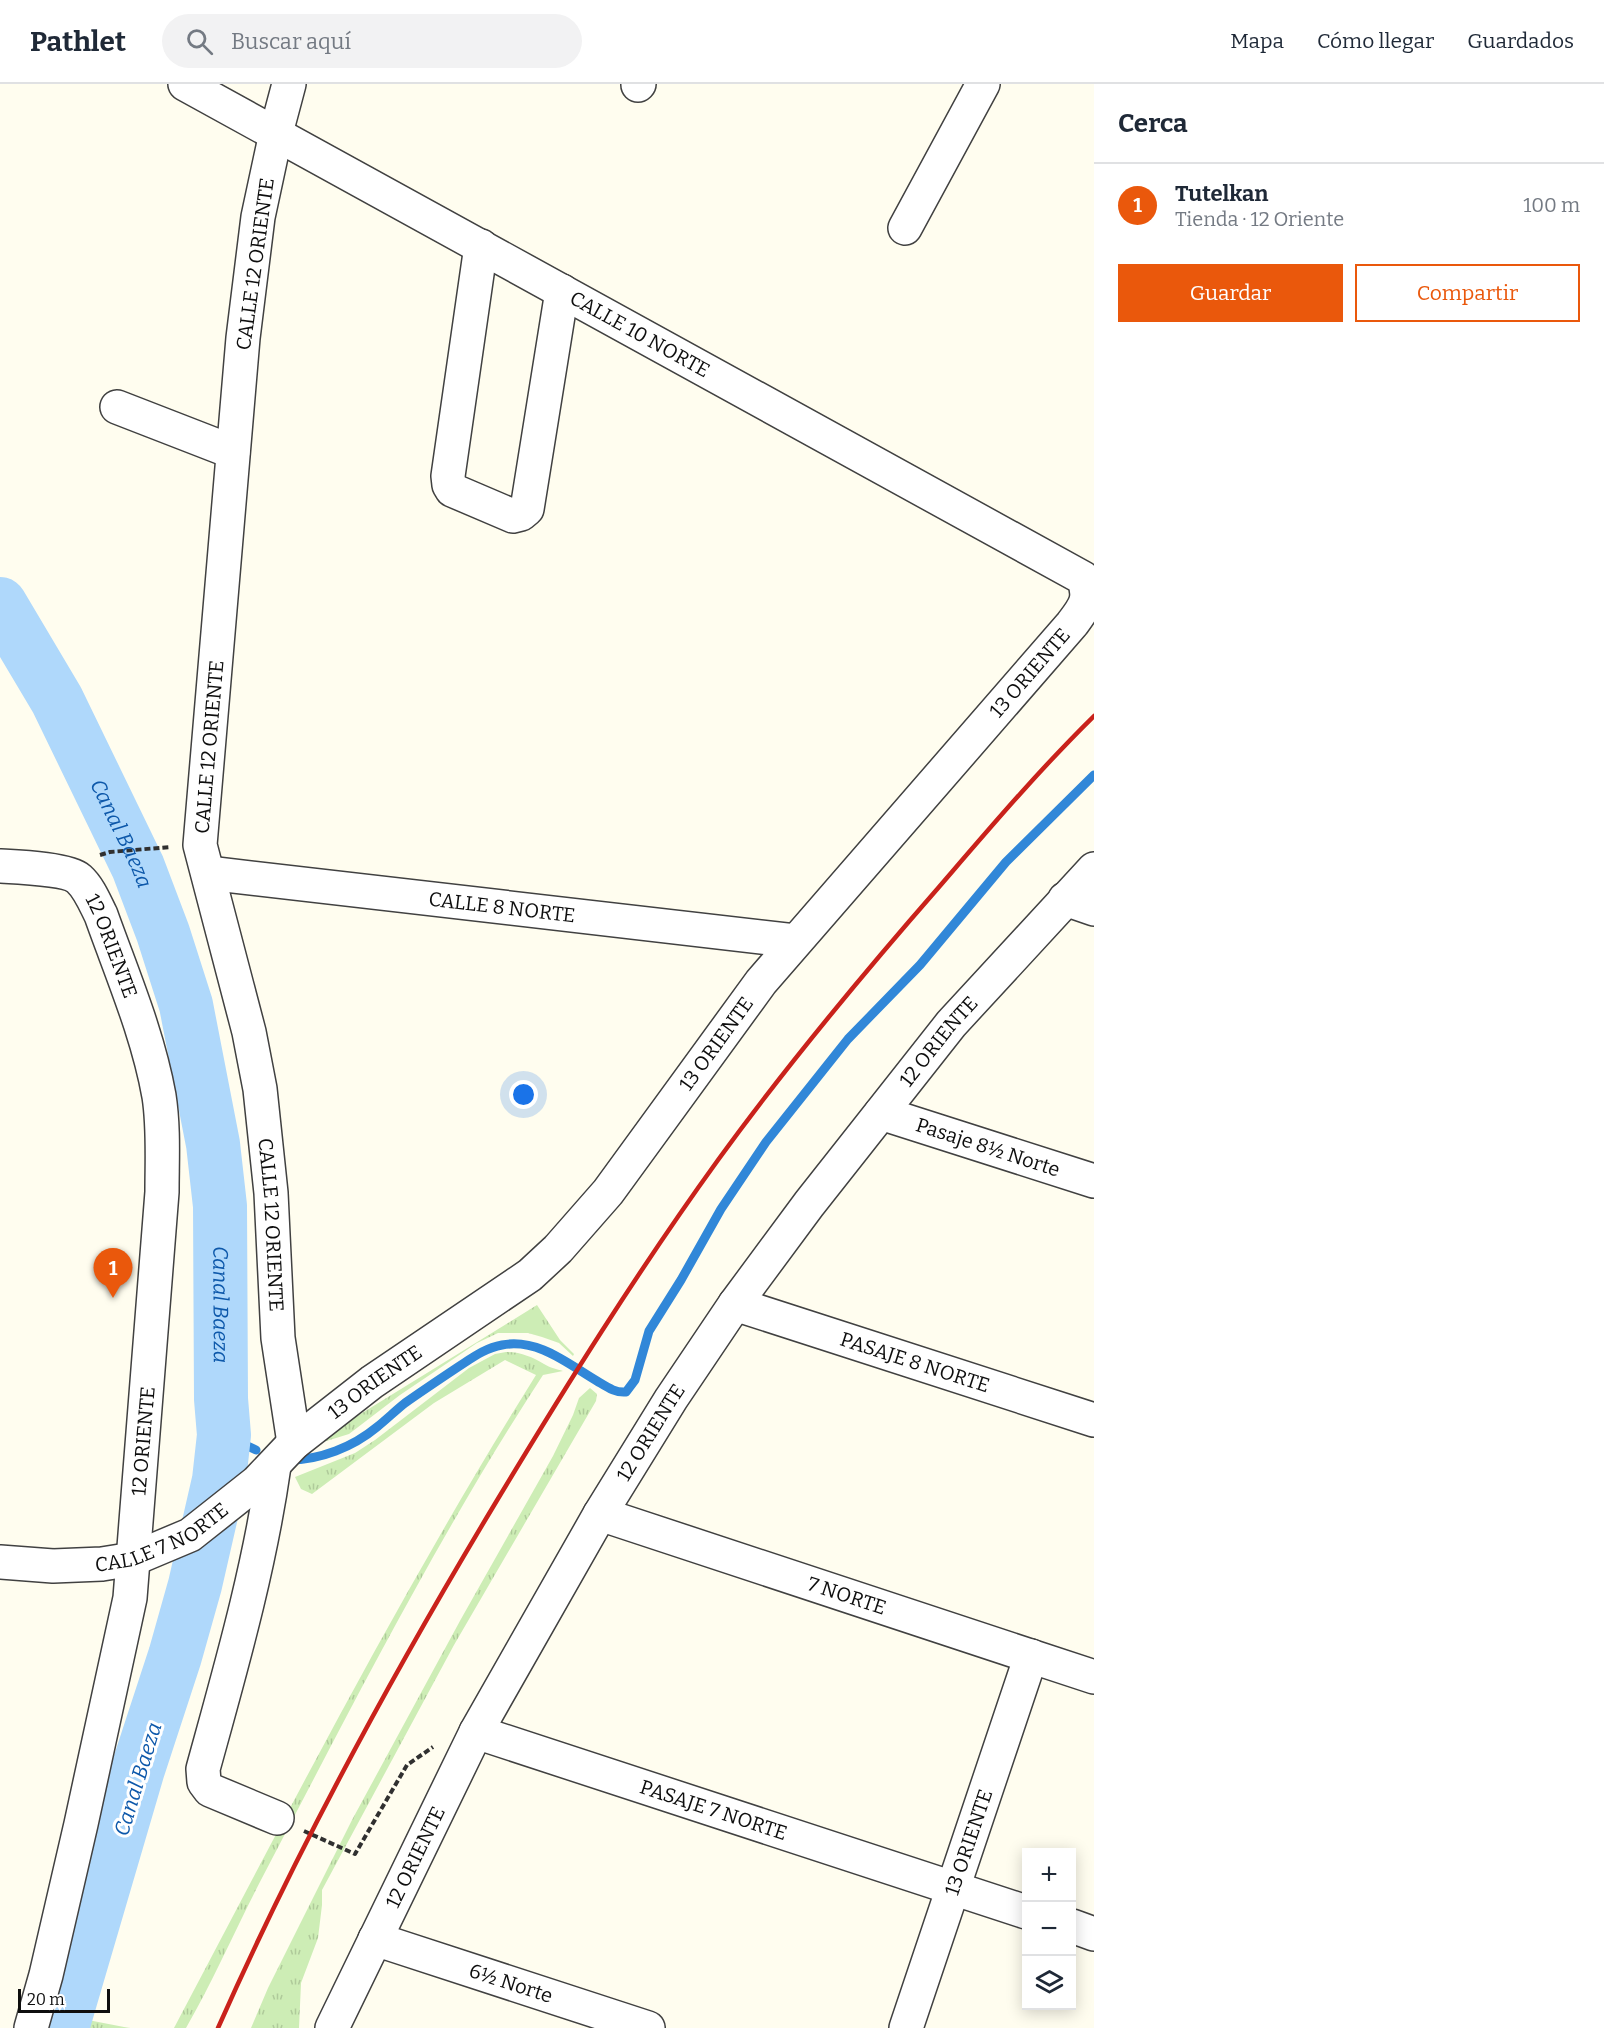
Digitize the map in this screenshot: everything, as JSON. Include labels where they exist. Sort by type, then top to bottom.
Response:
[{"type":"street","name":"CALLE 10 NORTE","points":[[185,84],[562,291],[1089,574]]},
{"type":"street","name":"CALLE 12 ORIENTE","points":[[275,1464],[278,1338],[271,1193],[260,1089],[249,1032],[200,845],[243,338],[256,228],[289,84]]},
{"type":"street","points":[[905,228],[983,84]]},
{"type":"street","points":[[481,246],[448,485],[452,490],[513,516],[521,514],[527,508],[562,291]]},
{"type":"street","points":[[117,407],[233,452]]},
{"type":"street","name":"13 ORIENTE","points":[[275,1464],[372,1382],[530,1275],[558,1249],[608,1192],[761,982],[1072,624],[1084,608],[1089,574]]},
{"type":"street","name":"12 ORIENTE","points":[[0,866],[61,872],[78,877],[91,896],[101,915],[150,1055],[159,1096],[161,1120],[162,1192],[130,1598],[46,1975],[31,2028]]},
{"type":"street","name":"12 ORIENTE","points":[[332,2028],[476,1732],[600,1514],[670,1398],[735,1304],[809,1204],[951,1024],[1079,904],[1094,869]]},
{"type":"street","name":"CALLE 8 NORTE","points":[[208,873],[795,941]]},
{"type":"street","name":"Pasaje 8½ Norte","points":[[881,1113],[1094,1181]]},
{"type":"street","name":"PASAJE 8 NORTE","points":[[735,1304],[1094,1420]]},
{"type":"street","points":[[275,1464],[246,1615],[203,1769],[204,1782],[210,1790],[277,1818]]},
{"type":"street","name":"CALLE 7 NORTE","points":[[0,1562],[81,1566],[133,1559],[190,1535],[275,1464]]},
{"type":"street","name":"7 NORTE","points":[[600,1514],[1094,1677]]},
{"type":"street","name":"13 ORIENTE","points":[[906,2028],[1031,1656]]},
{"type":"street","name":"PASAJE 7 NORTE","points":[[476,1732],[1022,1911]]},
{"type":"street","points":[[1076,1928],[1094,1934]]},
{"type":"street","name":"6½ Norte","points":[[375,1939],[648,2028]]},
{"type":"path","points":[[110,852],[165,848]]},
{"type":"path","points":[[277,1818],[355,1854],[407,1765],[426,1750],[447,1740],[476,1732]]},
{"type":"green space","points":[[537,1305],[560,1340],[574,1354],[573,1356],[559,1343],[542,1337],[528,1333],[498,1333],[477,1343],[400,1395],[349,1434],[307,1447]]},
{"type":"green space","points":[[506,1352],[526,1355],[563,1371],[543,1375],[467,1498],[362,1687],[196,2010],[186,2028],[174,2028],[394,1616],[536,1375],[505,1360],[434,1403],[312,1494],[301,1489],[295,1477],[355,1453],[469,1368],[495,1354]]},
{"type":"green space","points":[[590,1388],[597,1394],[596,1401],[454,1645],[322,1890],[318,1938],[301,1983],[299,2028],[251,2028],[268,1988],[352,1820],[553,1456],[579,1398]]},
{"type":"green space","points":[[88,2020],[124,2027],[130,2028],[85,2028]]},
{"type":"waterway","name":"Canal Baeza","points":[[0,604],[57,700],[138,867],[163,933],[186,1005],[213,1144],[220,1206],[221,1399],[224,1435],[219,1480],[195,1585],[175,1656],[138,1769],[62,2028]]},
{"type":"waterway","points":[[289,1460],[324,1455],[357,1441],[405,1403],[458,1367],[496,1346],[515,1344],[540,1349],[564,1360],[611,1389],[626,1392],[635,1380],[649,1331],[721,1209],[766,1142],[848,1039],[920,965],[1006,862],[1094,775]]},
{"type":"waterway","points":[[224,1435],[256,1450]]},
{"type":"railway","points":[[218,2028],[280,1895],[382,1698],[493,1507],[602,1331],[659,1245],[718,1160],[825,1021],[996,822],[1094,716]]},
{"type":"place","name":"Tutelkan","points":[[113,1298]]}]
